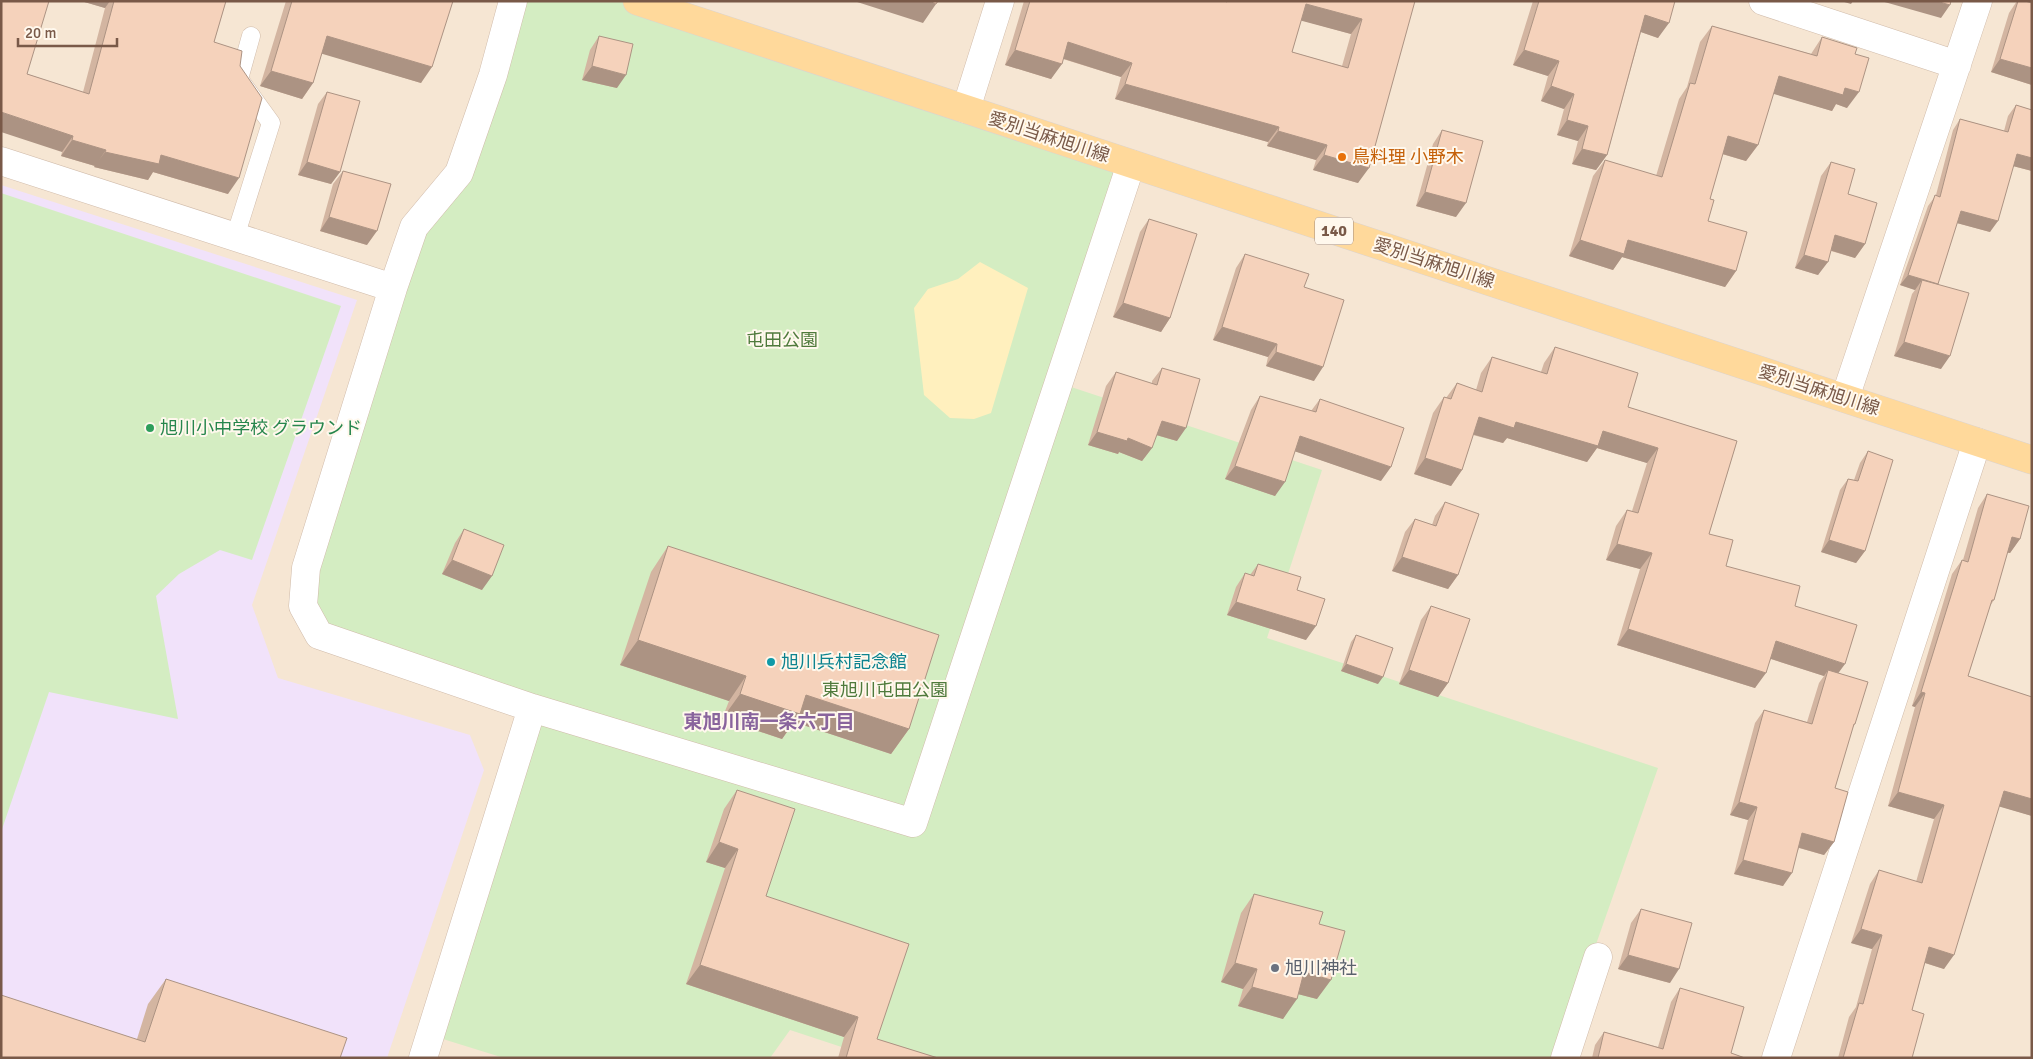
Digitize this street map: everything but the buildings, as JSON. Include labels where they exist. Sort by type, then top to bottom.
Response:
[{"type":"main road","name":"愛別当麻旭川線","points":[[637,1],[2032,460]]},
{"type":"street","points":[[513,1],[493,75],[459,173],[414,227],[392,288],[306,568],[303,606],[319,634],[532,708],[913,823],[1131,164]]},
{"type":"street","points":[[966,109],[1000,1]]},
{"type":"street","points":[[1763,1],[1957,65]]},
{"type":"street","points":[[1845,398],[1978,1]]},
{"type":"street","points":[[1,160],[392,288]]},
{"type":"street","points":[[1776,1058],[1977,442]]},
{"type":"street","points":[[423,1058],[532,708]]},
{"type":"street","points":[[1565,1058],[1598,957]]},
{"type":"lane","points":[[236,237],[271,123],[239,79],[251,36]]},
{"type":"shaded area","points":[[1,1],[2032,1],[2032,1058],[1,1058]]},
{"type":"shaded area","points":[[1,185],[357,300],[252,605],[278,678],[470,735],[484,770],[387,1058],[1,1058]]},
{"type":"green space","name":"東旭川屯田公園","points":[[513,1],[637,1],[1131,164],[1059,383],[1322,470],[1267,638],[1658,768],[1556,1058],[875,1058],[790,1030],[770,1058],[504,1058],[430,1035],[532,708],[319,635],[306,568],[414,227],[459,173]]},
{"type":"green space","name":"旭川小中学校 グラウンド","points":[[1,193],[341,306],[252,560],[220,550],[179,574],[156,596],[178,719],[49,692],[1,832]]},
{"type":"sand","points":[[980,262],[1028,288],[991,413],[974,419],[950,418],[924,395],[914,308],[928,289],[958,279]]},
{"type":"place","name":"鳥料理 小野木","points":[[1342,157]]},
{"type":"place","name":"旭川小中学校 グラウンド","points":[[150,428]]},
{"type":"place","name":"旭川兵村記念館","points":[[771,662]]},
{"type":"place","name":"旭川神社","points":[[1275,968]]},
{"type":"district","name":"東旭川南一条六丁目","points":[[769,722]]},
{"type":"park label","name":"屯田公園","points":[[782,340]]}]
